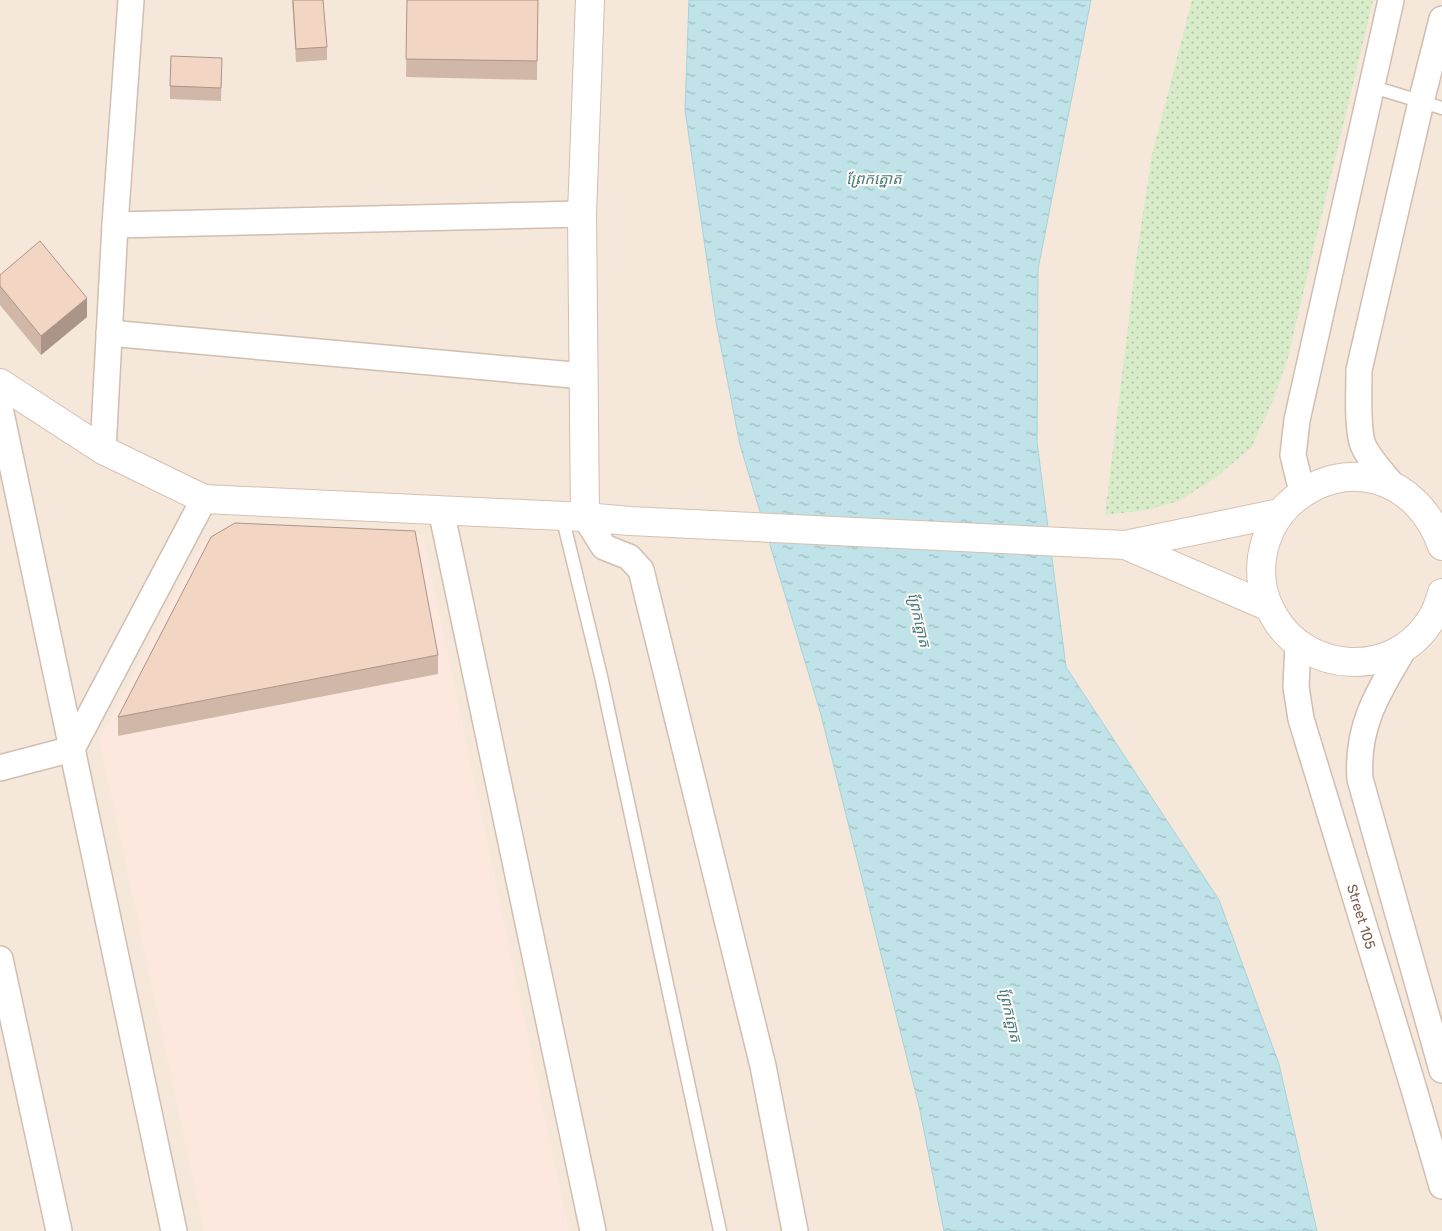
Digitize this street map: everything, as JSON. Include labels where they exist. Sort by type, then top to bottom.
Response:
[{"type":"main road","points":[[574,516],[584,376],[582,214],[590,0]]},
{"type":"main road","points":[[0,382],[103,450],[204,499],[574,516],[630,522],[1126,545],[1280,513]]},
{"type":"main road","points":[[1442,546],[1434,518],[1412,498],[1394,487],[1372,479],[1347,477],[1324,482],[1302,492],[1280,513],[1267,535],[1262,558],[1262,583],[1269,607],[1281,627],[1298,644],[1314,654],[1332,660],[1350,662],[1370,661],[1388,656],[1405,647],[1435,624],[1442,594]]},
{"type":"main road","points":[[1126,545],[1269,607]]},
{"type":"street","points":[[103,450],[115,225],[131,0]]},
{"type":"street","points":[[1302,492],[1293,455],[1297,420],[1370,86],[1391,0]]},
{"type":"street","points":[[1394,487],[1371,458],[1362,443],[1359,370],[1431,105],[1442,19]]},
{"type":"street","points":[[115,225],[582,214]]},
{"type":"street","points":[[109,333],[584,376]]},
{"type":"street","points":[[0,408],[174,1231]]},
{"type":"street","points":[[0,768],[72,749],[204,499]]},
{"type":"street","points":[[441,510],[593,1231]]},
{"type":"street","points":[[574,516],[604,547],[629,556],[641,570],[763,1066],[795,1231]]},
{"type":"street","name":"Street 105","points":[[1298,644],[1296,687],[1301,720],[1442,1186]]},
{"type":"street","points":[[1405,647],[1376,695],[1364,728],[1358,757],[1360,779],[1442,1070]]},
{"type":"street","points":[[0,959],[59,1231]]},
{"type":"lane","points":[[1370,86],[1431,105]]},
{"type":"lane","points":[[574,516],[601,676],[720,1231]]},
{"type":"shaded area","points":[[0,0],[1442,0],[1442,1231],[0,1231]]},
{"type":"shaded area","points":[[229,527],[423,535],[569,1231],[204,1231],[99,740],[202,544]]},
{"type":"green space","points":[[1192,0],[1373,0],[1287,361],[1270,408],[1251,448],[1215,478],[1179,501],[1147,510],[1105,515],[1136,260],[1152,155]]},
{"type":"water","name":"ព្រែកត្នោត","points":[[689,0],[1091,0],[1038,269],[1037,442],[1066,667],[1219,900],[1279,1064],[1317,1231],[944,1231],[919,1106],[821,715],[740,445],[716,322],[685,110]]},
{"type":"building","points":[[293,0],[323,0],[327,47],[296,49]]},
{"type":"building","points":[[407,0],[538,0],[537,61],[406,59]]},
{"type":"building","points":[[171,56],[222,58],[221,88],[170,86]]},
{"type":"building","points":[[40,241],[87,298],[41,336],[0,286],[0,275]]},
{"type":"building","points":[[235,523],[415,531],[438,655],[118,717],[211,537]]}]
